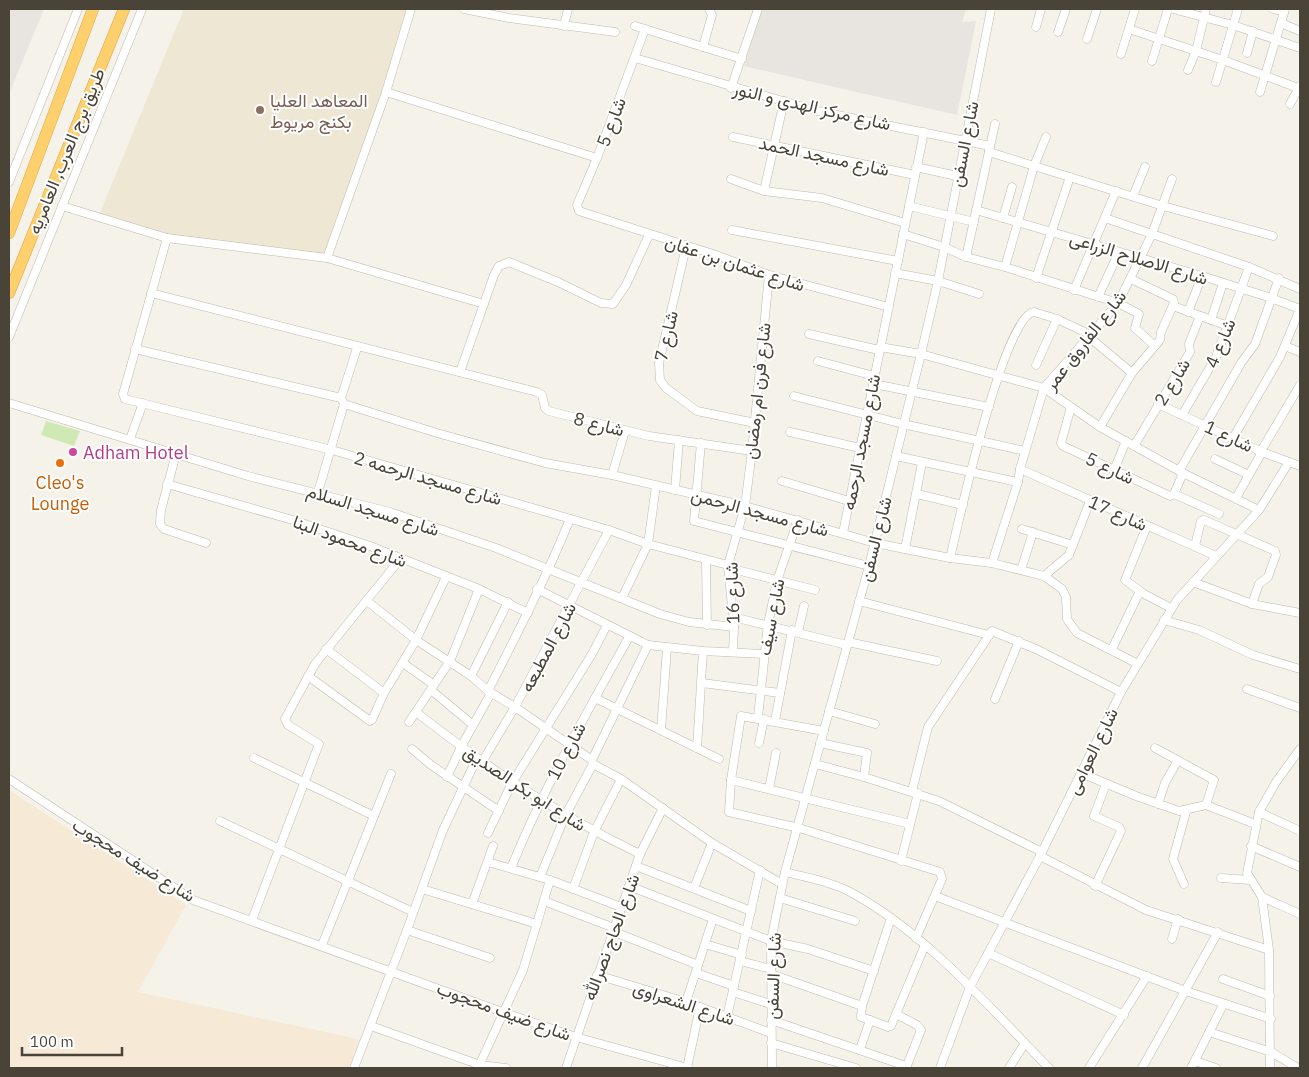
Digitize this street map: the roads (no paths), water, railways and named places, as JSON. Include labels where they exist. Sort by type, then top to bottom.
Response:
[{"type":"highway","name":"طريق برج العرب, العامريه","points":[[9,233],[93,9]]},
{"type":"highway","name":"طريق برج العرب, العامريه","points":[[9,293],[124,9]]},
{"type":"street","points":[[9,182],[78,9]]},
{"type":"street","points":[[9,337],[142,9]]},
{"type":"street","points":[[327,258],[386,92],[411,9]]},
{"type":"street","points":[[464,9],[564,26],[615,32]]},
{"type":"street","points":[[564,26],[568,9]]},
{"type":"street","points":[[703,47],[712,15],[709,9]]},
{"type":"street","points":[[731,88],[758,9]]},
{"type":"street","name":"شارع السفن","points":[[772,1068],[770,1020],[771,941],[782,884],[799,828],[820,743],[869,566],[921,354],[938,281],[991,9]]},
{"type":"street","points":[[1036,27],[1041,9]]},
{"type":"street","points":[[1058,32],[1064,9]]},
{"type":"street","points":[[1087,40],[1097,9]]},
{"type":"street","points":[[1121,54],[1135,9]]},
{"type":"street","points":[[1152,61],[1168,9]]},
{"type":"street","points":[[1173,9],[1206,13],[1233,25],[1300,48]]},
{"type":"street","points":[[1216,82],[1238,9]]},
{"type":"street","points":[[1260,92],[1284,11],[1273,9]]},
{"type":"street","points":[[1188,70],[1196,51],[1206,13]]},
{"type":"street","points":[[1281,23],[1300,31]]},
{"type":"street","points":[[635,26],[742,59]]},
{"type":"street","name":"شارع 5","points":[[582,213],[577,205],[597,158],[645,29]]},
{"type":"street","points":[[1129,29],[1299,86],[1290,104]]},
{"type":"street","points":[[1247,53],[1253,32]]},
{"type":"street","name":"شارع مركز الهدى و النور","points":[[635,58],[731,88],[817,111],[964,141],[1034,166],[1163,206],[1273,236]]},
{"type":"street","points":[[386,92],[597,158]]},
{"type":"street","points":[[764,191],[784,101]]},
{"type":"street","points":[[966,257],[996,124]]},
{"type":"street","name":"شارع مسجد الرحمه","points":[[843,533],[924,132]]},
{"type":"street","points":[[1005,267],[1034,166],[1046,136]]},
{"type":"street","name":"شارع مسجد الحمد","points":[[733,137],[916,171],[957,176]]},
{"type":"street","points":[[1133,196],[1145,167]]},
{"type":"street","points":[[1036,278],[1070,177]]},
{"type":"street","points":[[731,179],[764,191],[822,198],[905,223]]},
{"type":"street","name":"شارع الفاروق عمر","points":[[992,563],[1018,482],[1020,469],[1044,388],[1118,303],[1152,234],[1172,179]]},
{"type":"street","points":[[1003,218],[1012,187]]},
{"type":"street","points":[[1074,290],[1116,191]]},
{"type":"street","points":[[62,206],[167,238],[327,258],[484,304]]},
{"type":"street","points":[[909,206],[974,222]]},
{"type":"street","name":"شارع الاصلاح الزراعى","points":[[976,210],[1094,244],[1140,260],[1202,276],[1300,309]]},
{"type":"street","name":"شارع عثمان بن عفان","points":[[582,213],[769,275],[889,307]]},
{"type":"street","name":"شارع الاصلاح الزراعى","points":[[1105,218],[1249,267],[1279,278],[1300,289]]},
{"type":"street","points":[[732,230],[898,261]]},
{"type":"street","points":[[903,234],[944,247],[966,257],[1005,267],[1118,303],[1140,314],[1134,328],[1155,346]]},
{"type":"street","points":[[460,372],[496,270],[503,263],[509,262],[558,282],[601,303],[613,304],[626,285],[649,235]]},
{"type":"street","points":[[135,349],[167,238]]},
{"type":"street","name":"شارع 7","points":[[686,247],[659,364],[660,380],[666,388],[697,411],[754,422]]},
{"type":"street","points":[[1098,297],[1119,252]]},
{"type":"street","name":"شارع 4","points":[[1182,415],[1216,357],[1249,267]]},
{"type":"street","points":[[895,273],[938,281],[979,294]]},
{"type":"street","name":"شارع فرن ام رمضان","points":[[745,506],[769,275]]},
{"type":"street","points":[[1188,312],[1202,276]]},
{"type":"street","points":[[1174,494],[1181,472],[1205,425],[1255,344],[1279,278]]},
{"type":"street","points":[[1100,427],[1132,372],[1160,340],[1161,332],[1173,306],[1174,299],[1131,279]]},
{"type":"street","points":[[1211,320],[1223,283]]},
{"type":"street","name":"شارع 8","points":[[151,294],[539,393],[549,411],[625,431],[752,451]]},
{"type":"street","points":[[1173,306],[1228,326]]},
{"type":"street","points":[[1233,438],[1285,346],[1300,309]]},
{"type":"street","points":[[950,558],[998,375],[1026,314],[1034,312],[1057,319],[1090,336],[1132,372]]},
{"type":"street","name":"شارع 2","points":[[1134,446],[1190,352],[1189,344],[1200,316]]},
{"type":"street","points":[[1036,365],[1057,319]]},
{"type":"street","name":"شارع مسجد الرحمه","points":[[809,334],[880,349]]},
{"type":"street","points":[[1285,346],[1300,352]]},
{"type":"street","points":[[318,492],[324,468],[332,450],[342,401],[357,348]]},
{"type":"street","name":"شارع مسجد الرحمه 2","points":[[135,349],[123,394],[125,399],[332,450],[609,530],[648,544],[728,567]]},
{"type":"street","name":"شارع مسجد الرحمن","points":[[135,349],[342,401],[437,433],[546,463],[612,475],[745,506],[874,543],[950,558],[992,563],[1044,576],[1062,588],[1066,597],[1067,619],[1073,629],[1138,664]]},
{"type":"street","points":[[880,349],[921,354],[1044,388],[1100,427],[1181,472],[1259,510]]},
{"type":"street","points":[[818,361],[911,391],[989,407]]},
{"type":"street","points":[[1236,498],[1300,384]]},
{"type":"street","points":[[794,396],[904,424],[1025,451]]},
{"type":"street","name":"شارع مسجد السلام","points":[[9,403],[248,476],[318,492],[390,512],[550,569],[660,614],[707,625],[734,627]]},
{"type":"street","points":[[130,439],[142,403]]},
{"type":"street","name":"شارع 1","points":[[1158,404],[1300,466]]},
{"type":"street","name":"شارع 5","points":[[1072,407],[1061,445],[1170,496],[1174,494],[1219,514]]},
{"type":"street","points":[[612,475],[625,431]]},
{"type":"street","points":[[790,432],[860,448]]},
{"type":"street","points":[[675,490],[679,440]]},
{"type":"street","points":[[1114,470],[1126,441]]},
{"type":"street","points":[[701,444],[694,521],[736,530],[869,566]]},
{"type":"street","points":[[176,454],[160,515],[161,526],[206,543]]},
{"type":"street","points":[[896,456],[1018,482]]},
{"type":"street","points":[[1214,459],[1249,476]]},
{"type":"street","name":"شارع العوامى","points":[[940,1068],[970,987],[1041,854],[1121,692],[1171,608],[1192,582],[1259,510],[1289,462]]},
{"type":"street","points":[[905,549],[922,463]]},
{"type":"street","name":"شارع 17","points":[[1020,469],[1216,556]]},
{"type":"street","points":[[782,481],[849,502]]},
{"type":"street","name":"شارع محمود البنا","points":[[167,484],[304,523],[479,589],[528,613]]},
{"type":"street","points":[[622,598],[648,544],[656,486]]},
{"type":"street","points":[[917,494],[963,505]]},
{"type":"street","points":[[1044,576],[1065,560],[1074,545],[1090,501]]},
{"type":"street","name":"شارع 16","points":[[733,652],[734,627],[728,567],[736,530],[745,506]]},
{"type":"street","points":[[447,777],[460,747],[490,692],[528,613],[537,589],[550,569],[570,519]]},
{"type":"street","name":"شارع سيف","points":[[759,743],[761,718],[760,689],[768,624],[777,581],[798,520]]},
{"type":"street","points":[[1195,546],[1202,520],[1254,540],[1276,553],[1268,577],[1259,584],[1252,604]]},
{"type":"street","points":[[1147,526],[1126,580],[1140,591],[1171,608]]},
{"type":"street","points":[[1022,529],[1074,545]]},
{"type":"street","name":"شارع المطبعه","points":[[354,1068],[408,930],[446,823],[479,760],[515,707],[571,605],[609,530]]},
{"type":"street","points":[[1021,570],[1033,532]]},
{"type":"street","points":[[252,920],[319,744],[288,725],[285,721],[308,676],[326,650],[401,558]]},
{"type":"street","points":[[706,561],[707,625]]},
{"type":"street","points":[[728,567],[815,590]]},
{"type":"street","points":[[308,676],[371,721],[384,693],[416,640],[446,577]]},
{"type":"street","points":[[1192,582],[1252,604],[1300,613]]},
{"type":"street","points":[[409,722],[450,661],[479,589]]},
{"type":"street","points":[[537,589],[648,645],[703,651],[763,654]]},
{"type":"street","points":[[1112,649],[1140,591]]},
{"type":"street","points":[[367,600],[416,640],[450,661],[490,692],[515,707],[592,762],[621,779],[712,843],[782,884]]},
{"type":"street","points":[[859,601],[974,629],[989,635]]},
{"type":"street","points":[[471,676],[508,602]]},
{"type":"street","points":[[775,721],[795,631],[804,606]]},
{"type":"street","points":[[733,617],[848,644],[937,661]]},
{"type":"street","points":[[1164,620],[1199,630],[1253,655],[1300,669]]},
{"type":"street","points":[[488,833],[512,783],[595,648],[607,625]]},
{"type":"street","points":[[902,861],[926,732],[989,635],[994,631],[1121,692]]},
{"type":"street","name":"شارع 10","points":[[511,868],[539,800],[568,744],[629,637]]},
{"type":"street","points":[[995,699],[1019,642]]},
{"type":"street","points":[[540,877],[565,816],[648,645]]},
{"type":"street","points":[[661,730],[667,648]]},
{"type":"street","points":[[326,650],[384,693]]},
{"type":"street","points":[[698,748],[703,651]]},
{"type":"street","points":[[403,663],[473,725]]},
{"type":"street","points":[[702,683],[780,693]]},
{"type":"street","points":[[1247,689],[1300,708]]},
{"type":"street","points":[[595,698],[719,759]]},
{"type":"street","name":"شارع ابو بكر الصديق","points":[[416,712],[460,747],[512,783],[565,816],[640,854]]},
{"type":"street","points":[[829,712],[875,724]]},
{"type":"street","points":[[824,731],[761,718],[741,716],[731,780],[730,813],[799,828],[890,855],[902,861],[942,874],[935,896],[916,938]]},
{"type":"street","points":[[820,743],[867,754],[864,777]]},
{"type":"street","points":[[1155,748],[1214,780],[1206,805]]},
{"type":"street","points":[[412,749],[447,777],[499,811]]},
{"type":"street","points":[[1270,1068],[1269,950],[1262,897],[1247,873],[1255,824],[1259,812],[1276,782],[1300,749]]},
{"type":"street","points":[[769,789],[776,753]]},
{"type":"street","points":[[254,758],[374,816]]},
{"type":"street","points":[[1158,804],[1165,783],[1178,760]]},
{"type":"street","points":[[815,764],[915,792],[940,801],[1041,854],[1095,886],[1146,910],[1269,950]]},
{"type":"street","points":[[1080,773],[1158,804],[1186,812],[1206,805],[1255,824]]},
{"type":"street","points":[[322,945],[391,774]]},
{"type":"street","name":"شارع ضيف محجوب","points":[[9,779],[189,898],[576,1037],[688,1068]]},
{"type":"street","points":[[573,889],[594,832],[621,779]]},
{"type":"street","points":[[731,780],[910,824]]},
{"type":"street","points":[[1095,886],[1121,831],[1119,827],[1094,816],[1106,784]]},
{"type":"street","name":"شارع الحاج نصرالله","points":[[566,1068],[640,854],[663,808]]},
{"type":"street","points":[[1184,884],[1174,865],[1173,854],[1186,812]]},
{"type":"street","points":[[1259,812],[1300,831]]},
{"type":"street","points":[[220,821],[413,912]]},
{"type":"street","points":[[694,888],[712,843]]},
{"type":"street","points":[[472,904],[494,846]]},
{"type":"street","points":[[1251,846],[1300,867]]},
{"type":"street","points":[[488,862],[550,880],[621,907]]},
{"type":"street","points":[[636,866],[751,911]]},
{"type":"street","points":[[727,1017],[760,870]]},
{"type":"street","points":[[785,872],[853,893],[891,918],[970,987],[1049,1068]]},
{"type":"street","points":[[1221,878],[1250,880]]},
{"type":"street","points":[[479,1067],[506,1012],[523,970],[550,880]]},
{"type":"street","points":[[629,886],[713,919],[747,930],[771,941],[808,949],[874,971]]},
{"type":"street","points":[[422,889],[537,924]]},
{"type":"street","points":[[935,896],[1223,1005],[1271,1020]]},
{"type":"street","points":[[1262,897],[1300,914]]},
{"type":"street","points":[[780,898],[855,921]]},
{"type":"street","points":[[544,901],[613,929],[734,989],[770,1004]]},
{"type":"street","points":[[891,918],[862,1006],[861,1017],[890,1027],[924,945]]},
{"type":"street","points":[[686,1002],[713,919]]},
{"type":"street","points":[[1172,939],[1178,920]]},
{"type":"street","points":[[408,930],[490,958]]},
{"type":"street","points":[[1142,1068],[1183,990],[1218,932]]},
{"type":"street","points":[[705,944],[771,972],[862,1006]]},
{"type":"street","points":[[988,952],[1124,1015]]},
{"type":"street","name":"شارع الشعراوى","points":[[597,975],[686,1002],[771,1033]]},
{"type":"street","points":[[1089,1068],[1147,976]]},
{"type":"street","points":[[1223,979],[1270,996]]},
{"type":"street","points":[[1216,1068],[1193,1065],[1223,1005]]},
{"type":"street","points":[[688,1068],[700,1007]]},
{"type":"street","points":[[770,1020],[860,1049],[906,1067],[921,1030],[917,1025],[896,1014]]},
{"type":"street","points":[[860,1049],[870,1020]]},
{"type":"street","points":[[370,1026],[479,1067],[506,1068]]},
{"type":"street","points":[[1209,1032],[1271,1052],[1298,1068]]},
{"type":"street","points":[[771,1043],[856,1068]]},
{"type":"street","points":[[1009,1068],[1025,1043]]},
{"type":"street","points":[[652,1068],[654,1059]]},
{"type":"place","name":"المعاهد العليا بكنج مريوط","points":[[260,110]]},
{"type":"place","name":"Adham Hotel","points":[[73,452]]},
{"type":"place","name":"Cleo's Lounge","points":[[60,463]]}]
